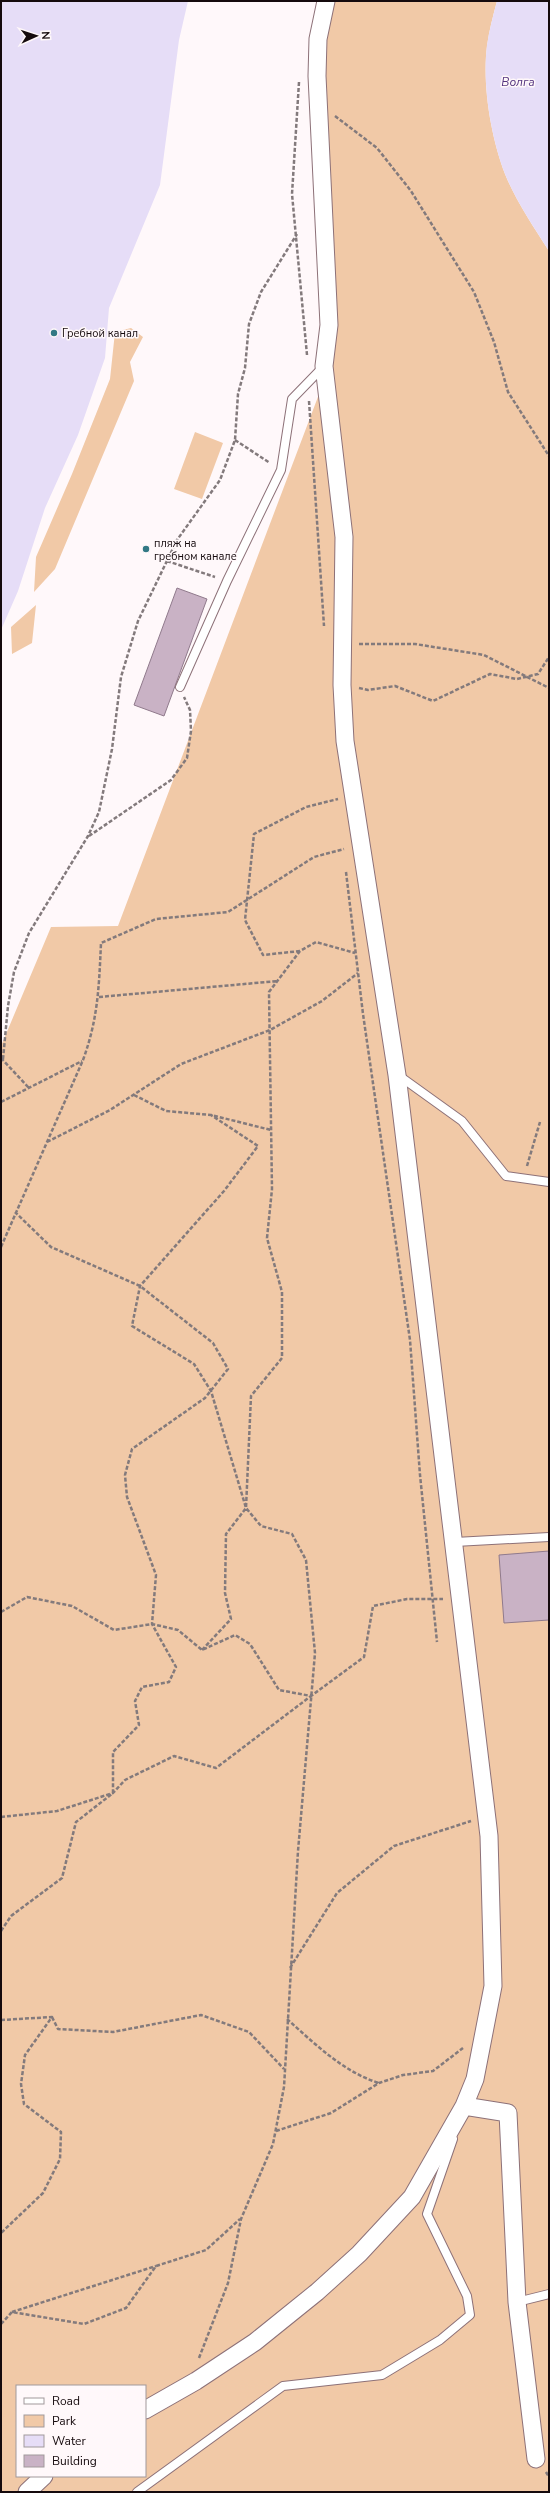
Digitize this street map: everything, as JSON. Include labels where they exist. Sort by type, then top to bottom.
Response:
[{"type":"street","points":[[146,2409],[196,2381],[254,2342],[317,2292],[359,2254],[412,2197],[441,2149],[464,2106],[475,2079],[494,1986],[489,1836],[460,1599],[455,1542],[397,1075],[361,845],[346,797],[342,685],[344,537],[324,366],[330,325],[318,105],[318,39],[326,1]]},
{"type":"street","points":[[464,2106],[508,2114],[517,2302],[536,2459]]},
{"type":"street","points":[[27,2492],[43,2477]]},
{"type":"lane","points":[[180,687],[227,581],[281,470],[292,399],[324,366]]},
{"type":"lane","points":[[397,1075],[462,1121],[506,1176],[549,1182]]},
{"type":"lane","points":[[455,1542],[549,1537]]},
{"type":"lane","points":[[137,2492],[283,2386],[382,2375],[440,2340],[470,2315],[467,2296],[427,2214],[464,2106]]},
{"type":"lane","points":[[517,2302],[549,2294]]},
{"type":"path","points":[[300,78],[292,194],[297,234],[308,382],[324,631]]},
{"type":"path","points":[[318,105],[356,130],[376,148],[411,191],[474,292],[494,342],[508,392],[549,456]]},
{"type":"path","points":[[29,1088],[2,1058],[14,972],[29,933],[88,836],[100,805],[112,749],[121,677],[138,621],[177,540],[220,480],[235,440],[238,394],[245,368],[249,324],[261,292],[297,234]]},
{"type":"path","points":[[235,440],[281,470]]},
{"type":"path","points":[[167,561],[227,581]]},
{"type":"path","points":[[343,644],[415,644],[484,655],[549,688]]},
{"type":"path","points":[[342,685],[368,690],[395,686],[433,702],[490,674],[517,679],[538,674],[549,657]]},
{"type":"path","points":[[88,836],[172,780],[187,758],[191,731],[190,710],[180,687]]},
{"type":"path","points":[[337,792],[346,797]]},
{"type":"path","points":[[339,807],[346,797]]},
{"type":"path","points":[[346,797],[306,807],[254,834],[245,920],[263,955],[300,951],[316,942],[355,953]]},
{"type":"path","points":[[343,845],[345,857]]},
{"type":"path","points":[[1,1247],[15,1212],[83,1060],[93,1030],[99,997],[101,943],[156,919],[228,912],[314,857],[361,845]]},
{"type":"path","points":[[346,864],[355,953],[410,1340],[437,1642]]},
{"type":"path","points":[[202,1650],[231,1619],[225,1593],[226,1534],[246,1508],[251,1396],[282,1358],[282,1292],[267,1238],[272,1189],[269,992],[300,951]]},
{"type":"path","points":[[46,1142],[110,1110],[181,1064],[270,1030],[322,1001],[358,974]]},
{"type":"path","points":[[99,997],[278,981]]},
{"type":"path","points":[[1,1102],[83,1060]]},
{"type":"path","points":[[133,1095],[166,1111],[211,1115],[271,1130]]},
{"type":"path","points":[[197,2363],[228,2283],[241,2219],[273,2144],[284,2087],[290,1969],[315,1653],[306,1560],[292,1534],[261,1526],[246,1508],[211,1391],[194,1364],[132,1326],[140,1286],[224,1191],[258,1146],[211,1115]]},
{"type":"path","points":[[524,1178],[540,1122]]},
{"type":"path","points":[[15,1212],[51,1247],[140,1286],[213,1343],[228,1369],[205,1398],[132,1449],[124,1475],[128,1497],[156,1575],[152,1624],[176,1667],[169,1682],[142,1687],[135,1701],[139,1725],[113,1752],[113,1793]]},
{"type":"path","points":[[1,1612],[27,1597],[72,1606],[114,1630],[152,1624],[178,1630],[202,1650]]},
{"type":"path","points":[[1,1931],[11,1916],[62,1878],[76,1822],[113,1793],[125,1780],[174,1756],[216,1768],[364,1657],[373,1606],[407,1598],[460,1599]]},
{"type":"path","points":[[202,1650],[235,1635],[250,1644],[279,1690],[311,1696]]},
{"type":"path","points":[[1,1817],[57,1811],[113,1793]]},
{"type":"path","points":[[290,1969],[337,1893],[394,1846],[471,1821]]},
{"type":"path","points":[[52,2017],[58,2029],[113,2032],[201,2015],[249,2032],[285,2070]]},
{"type":"path","points":[[1,2020],[52,2017]]},
{"type":"path","points":[[1,2232],[43,2193],[60,2159],[60,2132],[24,2104],[21,2084],[24,2055],[52,2017]]},
{"type":"path","points":[[287,2019],[328,2055],[368,2080],[380,2083]]},
{"type":"path","points":[[276,2131],[331,2113],[380,2083],[403,2075],[433,2071],[464,2047]]},
{"type":"path","points":[[1,2324],[12,2312],[206,2250],[241,2219]]},
{"type":"path","points":[[12,2312],[84,2324],[126,2308],[156,2266]]},
{"type":"green space","points":[[318,1],[497,1],[489,35],[486,61],[487,94],[492,128],[500,159],[509,184],[549,251],[549,2492],[1,2492],[1,1046],[51,927],[118,926],[330,365],[313,73],[315,11]]},
{"type":"green space","points":[[131,328],[143,337],[130,362],[134,381],[55,569],[34,592],[36,557],[72,474],[110,379],[115,332]]},
{"type":"green space","points":[[195,432],[223,443],[202,499],[174,489]]},
{"type":"green space","points":[[36,605],[32,643],[12,654],[11,627]]},
{"type":"water","name":"Гребной канал","points":[[1,1],[188,1],[179,40],[160,185],[109,308],[105,358],[78,435],[45,508],[18,591],[1,630]]},
{"type":"water","name":"Волга","points":[[497,1],[549,1],[549,251],[509,184],[500,159],[492,127],[487,94],[486,61],[489,34]]},
{"type":"building","points":[[177,588],[207,599],[164,716],[134,705]]},
{"type":"building","points":[[549,1551],[549,1620],[504,1623],[499,1555]]},
{"type":"place","name":"Гребной канал","points":[[54,333]]},
{"type":"place","name":"пляж на гребном канале","points":[[146,549]]}]
